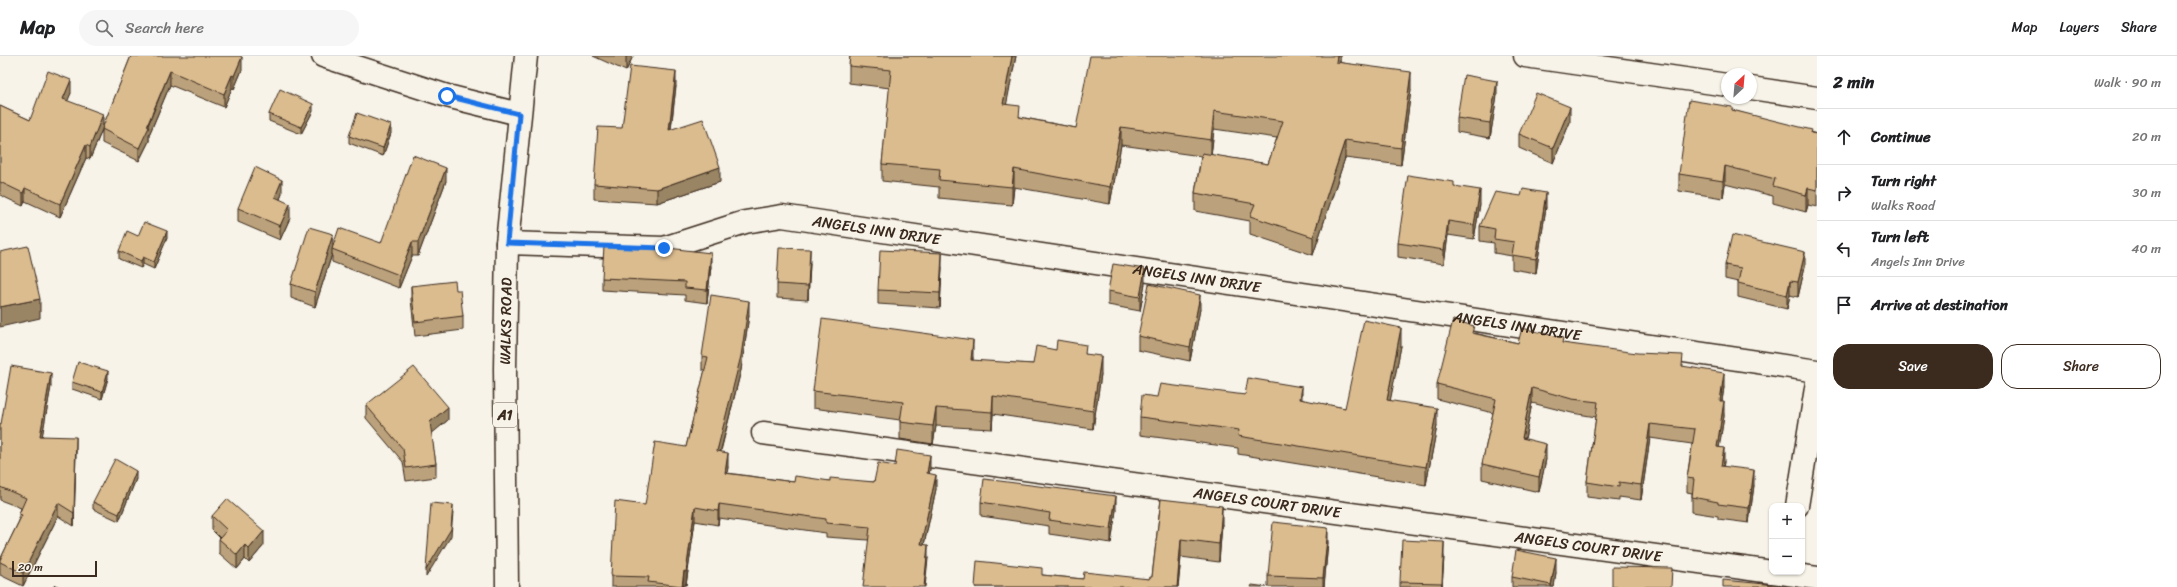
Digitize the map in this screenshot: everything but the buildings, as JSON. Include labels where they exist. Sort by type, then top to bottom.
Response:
[{"type":"street","points":[[322,56],[447,96],[519,114]]},
{"type":"street","name":"WALKS ROAD","points":[[507,587],[505,369],[507,243],[526,56]]},
{"type":"street","points":[[1525,56],[1721,84]]},
{"type":"street","points":[[1757,89],[1817,98]]},
{"type":"street","name":"ANGELS INN DRIVE","points":[[507,243],[664,248],[745,222],[782,216],[1817,371]]},
{"type":"street","points":[[1797,503],[1817,382]]},
{"type":"street","name":"ANGELS COURT DRIVE","points":[[763,433],[1769,570]]},
{"type":"street","name":"ANGELS COURT DRIVE","points":[[1798,575],[1817,578]]},
{"type":"route","points":[[447,96],[519,114],[507,243],[664,248]]}]
